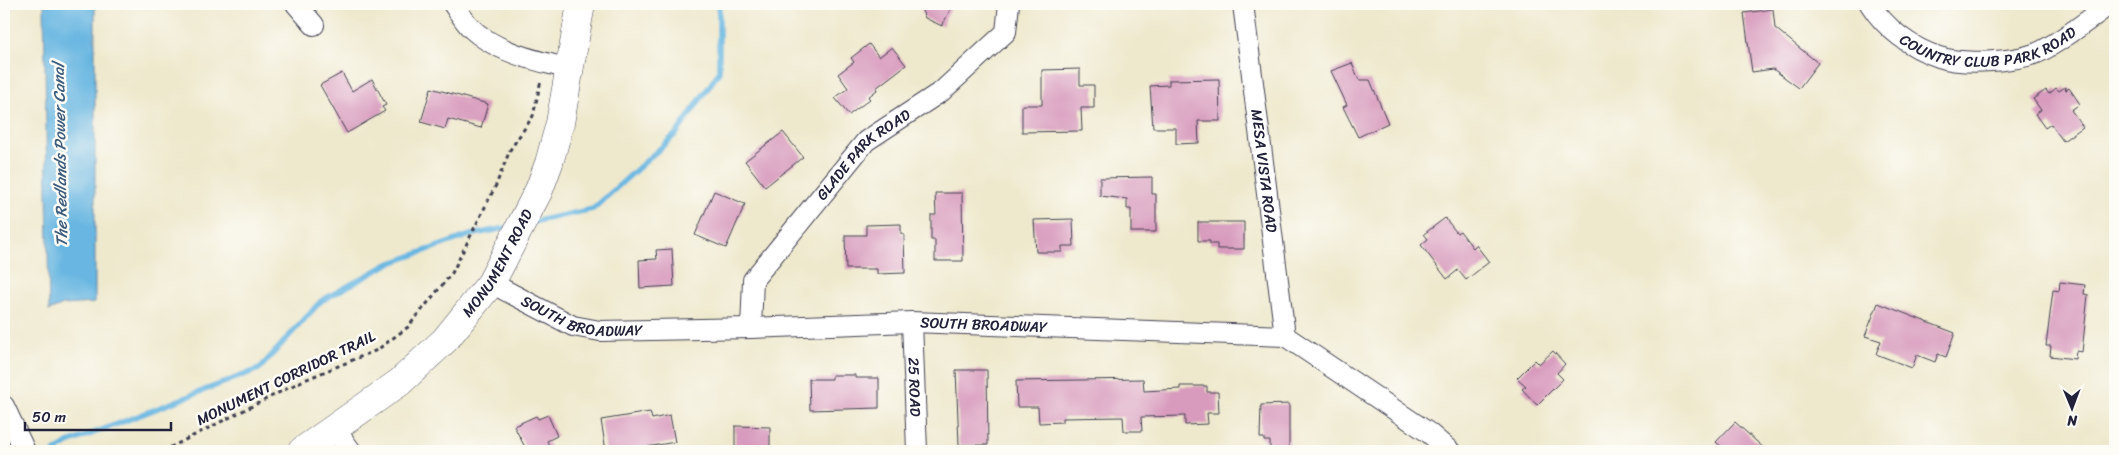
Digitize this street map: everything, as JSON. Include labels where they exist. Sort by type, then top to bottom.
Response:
[{"type":"main road","name":"MONUMENT ROAD","points":[[302,451],[400,382],[445,340],[491,283],[540,190],[549,163],[560,123],[571,69],[581,4]]},
{"type":"street","points":[[296,4],[314,25]]},
{"type":"street","points":[[453,4],[469,26],[484,38],[504,48],[571,69]]},
{"type":"street","name":"GLADE PARK ROAD","points":[[751,328],[753,280],[866,141],[942,91],[1006,32],[1009,4]]},
{"type":"street","name":"MESA VISTA ROAD","points":[[1243,4],[1285,336]]},
{"type":"street","name":"COUNTRY CLUB PARK ROAD","points":[[1870,4],[1876,14],[1898,36],[1922,49],[1939,57],[1982,61],[2009,60],[2038,52],[2110,4]]},
{"type":"street","name":"SOUTH BROADWAY","points":[[491,283],[574,326],[600,331],[912,322],[1285,336]]},
{"type":"street","name":"25 ROAD","points":[[912,322],[917,451]]},
{"type":"street","points":[[1285,336],[1430,433],[1450,451]]},
{"type":"street","points":[[4,406],[24,447]]},
{"type":"street","points":[[335,429],[351,451]]},
{"type":"path","name":"MONUMENT CORRIDOR TRAIL","points":[[163,451],[302,381],[376,350],[408,327],[452,273],[496,185],[510,150],[533,116],[541,84]]},
{"type":"water","name":"The Redlands Power Canal","points":[[44,4],[95,4],[95,303],[63,305],[49,311]]},
{"type":"building","points":[[919,4],[953,4],[942,26],[925,18]]},
{"type":"building","points":[[1773,9],[1775,28],[1818,63],[1799,88],[1773,69],[1752,72],[1744,13]]},
{"type":"building","points":[[869,44],[879,57],[892,47],[906,65],[876,88],[877,90],[868,97],[870,99],[849,115],[835,98],[848,88],[838,74],[854,62],[851,58]]},
{"type":"building","points":[[1352,63],[1359,80],[1370,80],[1388,123],[1358,137],[1343,107],[1347,105],[1331,71]]},
{"type":"building","points":[[1080,69],[1080,85],[1094,85],[1094,108],[1081,108],[1082,131],[1022,132],[1022,105],[1042,105],[1042,70]]},
{"type":"building","points":[[342,73],[352,91],[372,79],[386,105],[382,107],[385,111],[347,133],[320,85]]},
{"type":"building","points":[[1219,79],[1220,121],[1198,121],[1199,143],[1176,144],[1176,128],[1153,128],[1150,86],[1169,85],[1169,80]]},
{"type":"building","points":[[2065,87],[2066,90],[2069,88],[2080,104],[2071,110],[2083,127],[2063,141],[2051,124],[2045,128],[2035,114],[2041,110],[2033,99],[2046,90],[2049,94],[2056,88],[2059,91]]},
{"type":"building","points":[[431,88],[488,104],[481,128],[448,119],[445,129],[421,122]]},
{"type":"building","points":[[783,132],[803,157],[765,187],[745,161]]},
{"type":"building","points":[[1152,177],[1152,194],[1156,194],[1156,232],[1131,232],[1131,209],[1127,209],[1127,199],[1100,196],[1100,178]]},
{"type":"building","points":[[714,191],[745,204],[726,248],[695,235]]},
{"type":"building","points":[[935,193],[962,193],[963,261],[935,261],[935,240],[931,240],[931,215],[936,215]]},
{"type":"building","points":[[1445,218],[1457,233],[1460,231],[1473,248],[1476,245],[1489,262],[1466,280],[1458,270],[1447,279],[1421,245],[1428,239],[1424,234]]},
{"type":"building","points":[[1073,219],[1074,246],[1062,246],[1062,252],[1036,252],[1034,220]]},
{"type":"building","points":[[1198,222],[1244,222],[1244,249],[1217,249],[1217,244],[1210,244],[1210,241],[1198,241]]},
{"type":"building","points":[[901,224],[901,234],[904,234],[905,273],[877,274],[877,269],[846,269],[845,235],[866,235],[866,225]]},
{"type":"building","points":[[672,249],[674,286],[640,288],[639,260],[657,259],[656,250]]},
{"type":"building","points":[[2060,282],[2085,285],[2084,294],[2088,295],[2082,352],[2076,351],[2075,359],[2050,356],[2051,346],[2046,346],[2053,290],[2059,291]]},
{"type":"building","points":[[1878,303],[1955,333],[1946,357],[1938,354],[1935,362],[1917,355],[1912,368],[1876,354],[1881,341],[1865,336]]},
{"type":"building","points":[[1553,351],[1565,364],[1557,373],[1563,379],[1537,405],[1522,389],[1526,386],[1517,378],[1535,360],[1539,364]]},
{"type":"building","points":[[956,370],[987,370],[988,445],[959,445]]},
{"type":"building","points":[[832,375],[855,375],[855,378],[879,378],[879,408],[810,410],[809,379],[832,379]]},
{"type":"building","points":[[1143,379],[1144,391],[1180,389],[1180,386],[1207,386],[1207,392],[1218,392],[1219,413],[1207,413],[1208,424],[1185,425],[1185,416],[1141,417],[1142,431],[1124,431],[1123,417],[1063,418],[1063,422],[1039,423],[1038,407],[1017,407],[1016,381]]},
{"type":"building","points":[[1289,404],[1289,451],[1270,451],[1270,441],[1264,441],[1264,438],[1260,438],[1261,405]]},
{"type":"building","points":[[650,412],[652,419],[670,415],[675,442],[624,451],[606,451],[601,420]]},
{"type":"building","points":[[548,415],[557,436],[547,441],[552,451],[527,451],[514,426],[536,416],[538,419]]},
{"type":"building","points":[[1735,422],[1767,451],[1726,451],[1716,442]]},
{"type":"building","points":[[735,426],[770,427],[770,451],[735,451]]},
{"type":"waterway","points":[[532,222],[593,209],[677,133],[719,72],[719,4]]},
{"type":"waterway","points":[[55,451],[68,443],[259,369],[321,301],[388,264],[470,235],[511,227]]}]
